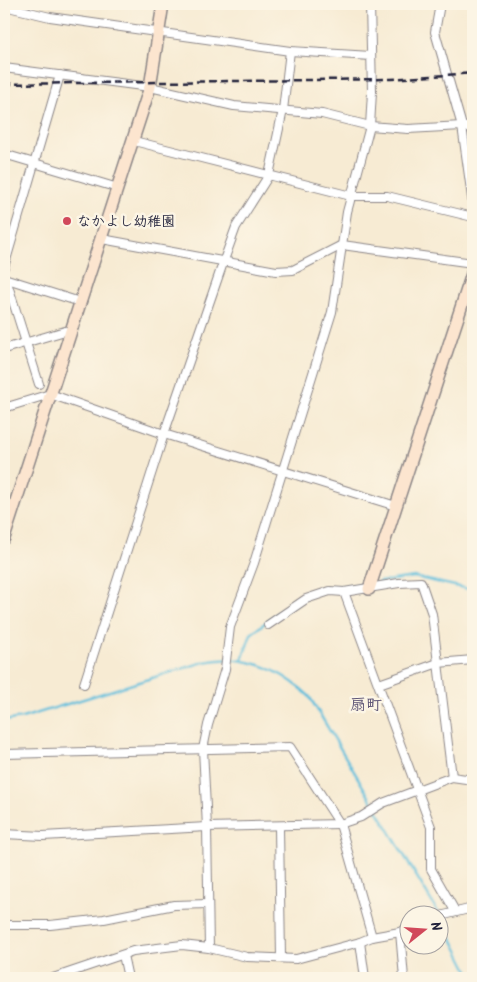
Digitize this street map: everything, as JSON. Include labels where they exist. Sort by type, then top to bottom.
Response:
[{"type":"street","points":[[4,537],[134,141],[150,87],[164,4]]},
{"type":"street","points":[[209,948],[207,827],[203,749],[208,725],[225,669],[230,627],[254,564],[332,312],[351,196],[370,126],[372,92],[370,4]]},
{"type":"street","points":[[440,4],[435,32],[462,126],[473,204]]},
{"type":"street","points":[[4,6],[50,17],[290,51],[371,56]]},
{"type":"street","points":[[84,684],[164,434],[236,227],[269,175],[283,110],[290,51]]},
{"type":"street","points":[[4,68],[150,87],[234,106],[322,114],[370,126],[408,129],[462,126],[473,129]]},
{"type":"street","points":[[4,267],[36,163],[60,75]]},
{"type":"street","points":[[134,141],[351,196],[387,196],[473,217]]},
{"type":"street","points":[[4,154],[118,188]]},
{"type":"street","points":[[102,239],[223,263],[276,271],[293,270],[342,244],[473,262]]},
{"type":"street","points":[[369,589],[473,271]]},
{"type":"street","points":[[5,278],[80,302]]},
{"type":"street","points":[[5,278],[39,384]]},
{"type":"street","points":[[4,349],[65,331],[70,333]]},
{"type":"street","points":[[4,408],[50,394],[164,434],[396,506]]},
{"type":"street","points":[[268,626],[306,599],[330,591],[344,592],[399,583],[421,582],[432,614],[452,777]]},
{"type":"street","points":[[344,592],[419,790],[431,827],[431,869],[452,912],[473,908]]},
{"type":"street","points":[[379,684],[438,663],[473,660]]},
{"type":"street","points":[[4,754],[290,747],[340,824],[372,937]]},
{"type":"street","points":[[4,834],[44,836],[207,827],[279,827],[340,824],[368,812],[383,803],[452,777],[473,780]]},
{"type":"street","points":[[279,827],[280,958]]},
{"type":"street","points":[[4,925],[50,925],[104,919],[174,905],[208,904]]},
{"type":"street","points":[[54,978],[133,951],[182,945],[209,948],[247,957],[296,959],[372,937],[400,932]]},
{"type":"street","points":[[360,942],[365,978]]},
{"type":"street","points":[[402,954],[404,978]]},
{"type":"street","points":[[123,956],[128,978]]},
{"type":"waterway","points":[[473,35],[471,64],[473,77]]},
{"type":"waterway","points":[[379,582],[414,577],[473,590]]},
{"type":"waterway","points":[[308,595],[320,588],[361,585]]},
{"type":"waterway","points":[[242,660],[251,634],[276,614],[303,597]]},
{"type":"waterway","points":[[4,721],[22,718],[204,662],[233,660],[261,665],[286,678],[309,696],[433,904]]},
{"type":"waterway","points":[[450,935],[472,978]]},
{"type":"railway","points":[[4,84],[391,79],[473,73]]},
{"type":"place","name":"なかよし幼稚園","points":[[67,221]]},
{"type":"district","name":"扇町","points":[[366,704]]}]
